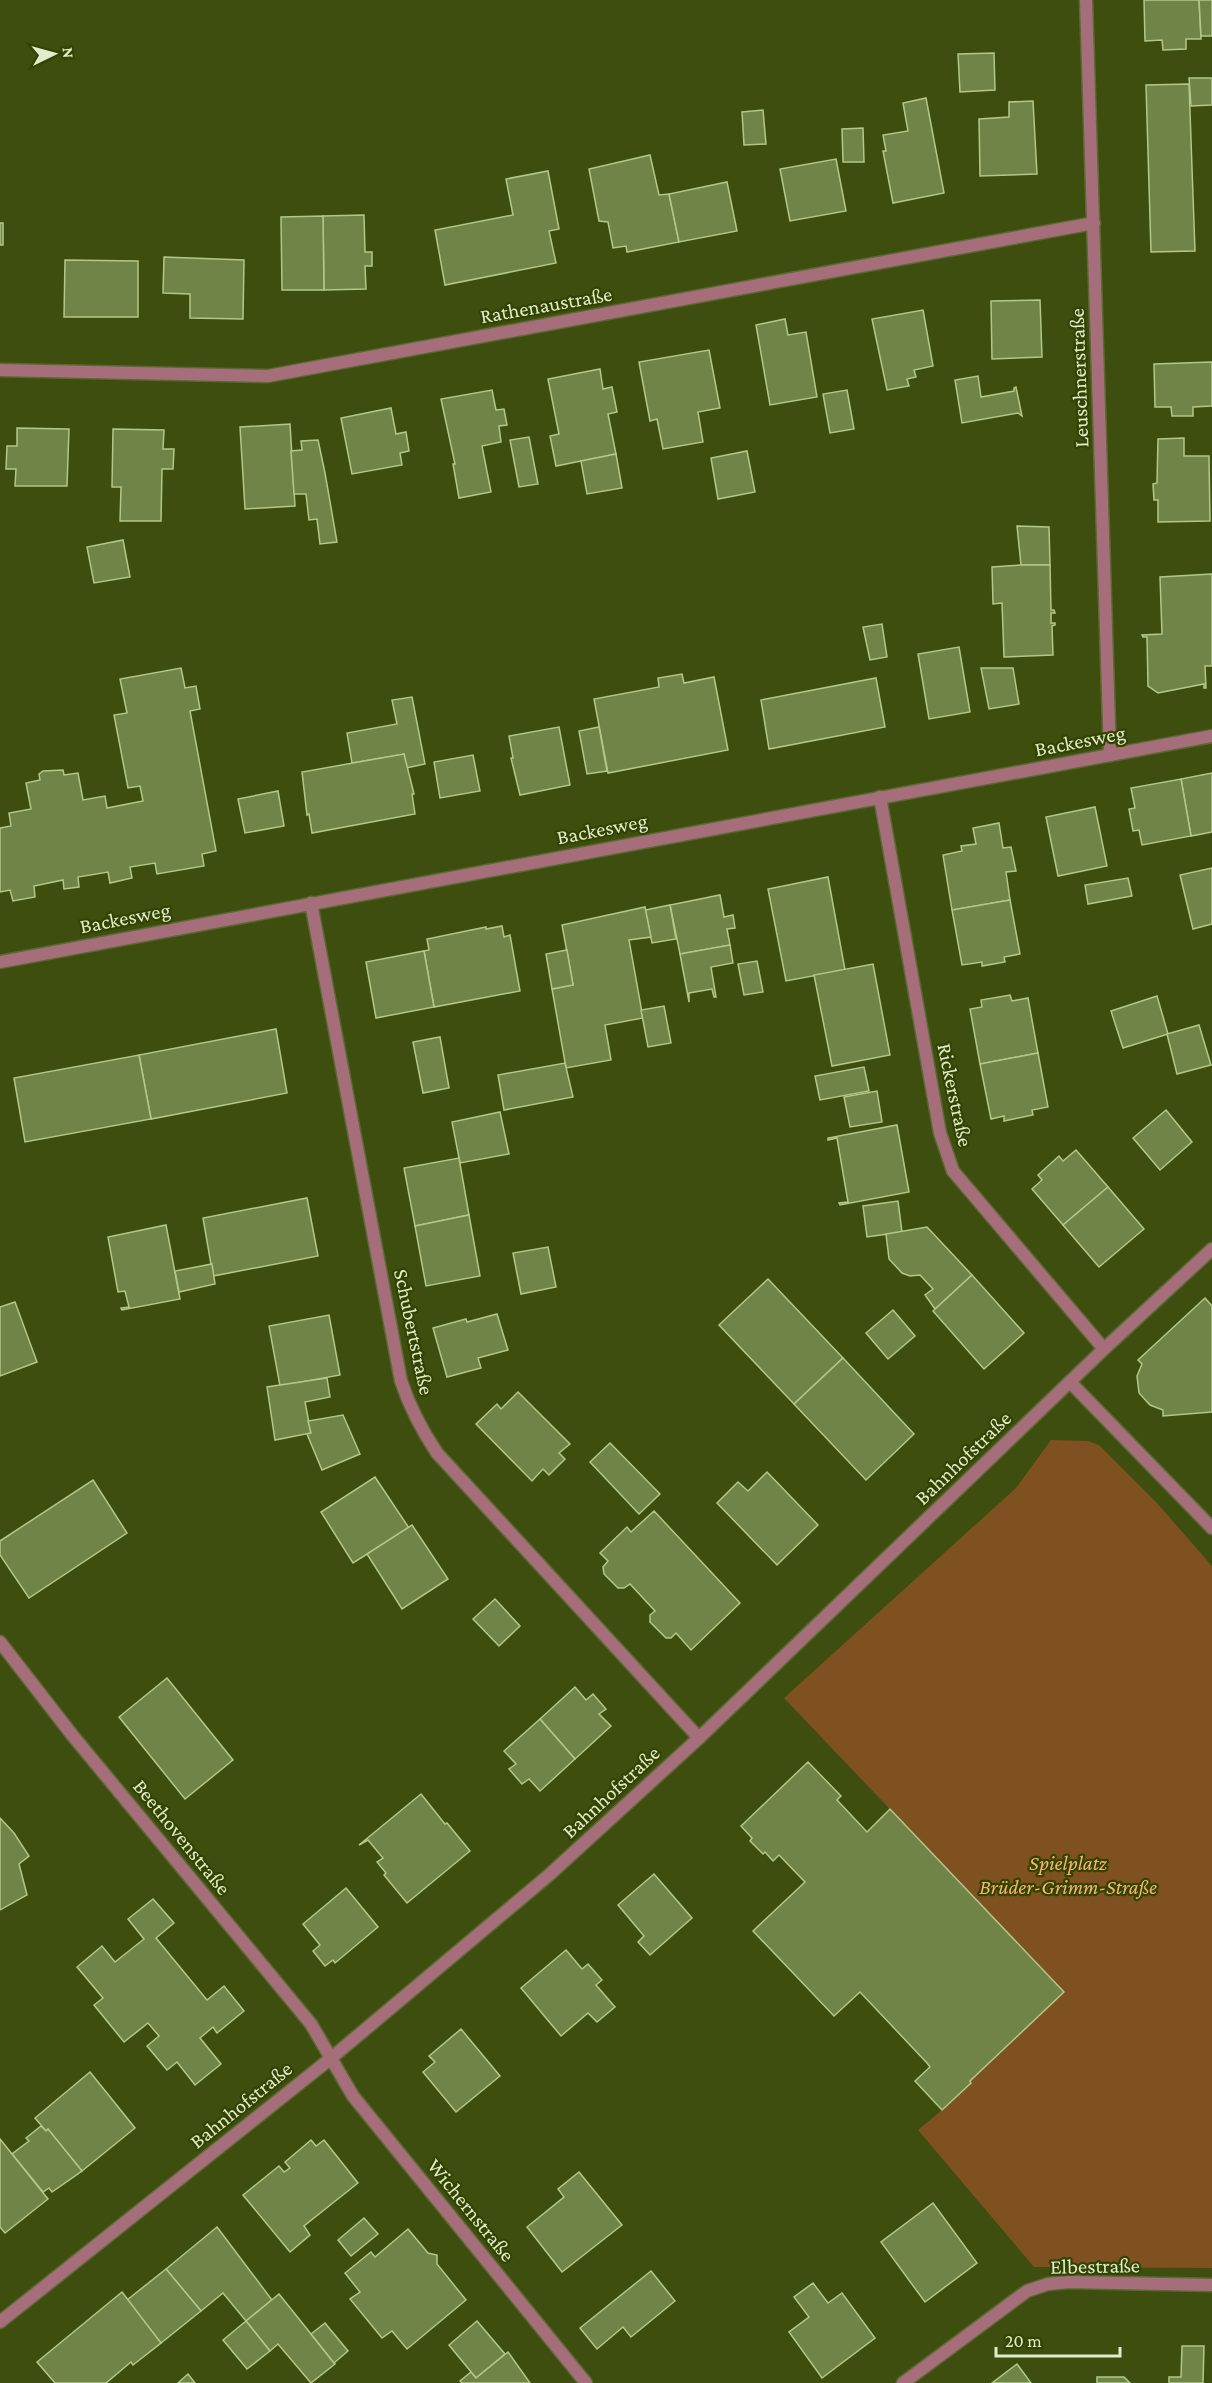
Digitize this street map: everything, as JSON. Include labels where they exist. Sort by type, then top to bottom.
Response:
[{"type":"street","name":"Leuschnerstraße","points":[[1086,0],[1110,755]]},
{"type":"street","name":"Rathenaustraße","points":[[0,370],[268,376],[1094,223]]},
{"type":"street","name":"Backesweg","points":[[0,962],[1212,736]]},
{"type":"street","name":"Rickerstraße","points":[[880,797],[940,1133],[953,1171],[1104,1349]]},
{"type":"street","name":"Schubertstraße","points":[[311,903],[401,1381],[409,1406],[437,1453],[699,1738]]},
{"type":"street","name":"Bahnhofstraße","points":[[0,2322],[330,2059],[549,1875],[699,1738],[1104,1349],[1212,1250]]},
{"type":"street","points":[[1070,1382],[1212,1528]]},
{"type":"street","name":"Beethovenstraße","points":[[0,1642],[74,1736],[311,2024],[330,2059]]},
{"type":"street","name":"Wichernstraße","points":[[330,2059],[353,2096],[586,2383]]},
{"type":"street","name":"Elbestraße","points":[[903,2383],[1027,2291],[1048,2284],[1069,2282],[1212,2285]]},
{"type":"green space","name":"Spielplatz Brüder-Grimm-Straße","points":[[1051,1440],[1088,1441],[1099,1445],[1157,1503],[1212,1566],[1212,2268],[1034,2267],[918,2130],[942,2110],[1064,1992],[784,1698],[1016,1488]]},
{"type":"building","points":[[1144,0],[1199,0],[1201,39],[1186,39],[1186,49],[1163,50],[1162,40],[1145,41]]},
{"type":"building","points":[[1199,0],[1212,0],[1212,36],[1201,36]]},
{"type":"building","points":[[994,53],[995,90],[960,92],[958,54]]},
{"type":"building","points":[[1189,78],[1212,78],[1212,105],[1191,106]]},
{"type":"building","points":[[1189,84],[1195,251],[1151,252],[1146,85]]},
{"type":"building","points":[[926,98],[944,193],[893,203],[883,151],[886,151],[883,135],[908,131],[903,103]]},
{"type":"building","points":[[1033,101],[1037,174],[980,176],[979,119],[1009,117],[1009,102]]},
{"type":"building","points":[[763,110],[766,144],[744,145],[742,112]]},
{"type":"building","points":[[863,128],[864,162],[843,162],[842,129]]},
{"type":"building","points":[[650,155],[659,195],[669,194],[679,242],[627,252],[626,246],[613,248],[608,222],[599,221],[589,169]]},
{"type":"building","points":[[836,159],[846,211],[790,221],[780,169]]},
{"type":"building","points":[[548,171],[559,229],[549,231],[556,263],[445,285],[435,230],[513,215],[506,179]]},
{"type":"building","points":[[727,182],[737,231],[679,242],[669,194]]},
{"type":"building","points":[[364,215],[365,252],[372,252],[372,266],[365,266],[366,289],[324,290],[323,216]]},
{"type":"building","points":[[323,216],[324,290],[282,290],[281,217]]},
{"type":"building","points":[[0,223],[3,223],[3,245],[0,245]]},
{"type":"building","points":[[164,257],[244,260],[243,319],[190,318],[190,294],[163,293]]},
{"type":"building","points":[[65,260],[138,261],[138,317],[64,317]]},
{"type":"building","points":[[1040,300],[1042,357],[992,359],[991,301]]},
{"type":"building","points":[[923,310],[933,366],[914,370],[916,377],[907,379],[909,386],[887,390],[872,319]]},
{"type":"building","points":[[785,319],[788,335],[806,332],[817,397],[770,405],[756,325]]},
{"type":"building","points":[[709,350],[720,408],[698,412],[703,442],[663,449],[657,419],[650,421],[639,362]]},
{"type":"building","points":[[1212,362],[1212,406],[1193,407],[1193,416],[1172,416],[1171,407],[1155,407],[1154,364]]},
{"type":"building","points":[[600,369],[603,389],[612,387],[617,412],[608,414],[616,454],[556,466],[550,436],[559,434],[548,379]]},
{"type":"building","points":[[978,376],[981,397],[1014,391],[1016,387],[1022,416],[1018,413],[962,423],[955,380]]},
{"type":"building","points":[[492,390],[496,410],[504,409],[507,425],[499,426],[501,442],[482,446],[491,492],[459,498],[453,464],[455,464],[441,399]]},
{"type":"building","points":[[847,390],[854,429],[830,433],[823,394]]},
{"type":"building","points":[[391,408],[396,434],[406,432],[409,451],[400,453],[402,465],[352,474],[341,418]]},
{"type":"building","points":[[290,424],[295,506],[245,509],[240,427]]},
{"type":"building","points":[[17,428],[69,429],[67,486],[15,486],[16,469],[6,469],[7,446],[17,446]]},
{"type":"building","points":[[113,429],[164,430],[163,449],[174,449],[173,469],[162,469],[161,521],[120,521],[121,487],[112,487]]},
{"type":"building","points":[[529,437],[538,484],[519,487],[510,440]]},
{"type":"building","points":[[1184,438],[1184,456],[1209,456],[1210,521],[1158,522],[1158,500],[1154,500],[1153,484],[1157,483],[1158,439]]},
{"type":"building","points":[[318,440],[337,542],[320,544],[317,519],[309,520],[306,494],[294,494],[291,451],[302,450],[301,441]]},
{"type":"building","points":[[747,451],[755,492],[718,499],[711,458]]},
{"type":"building","points":[[616,454],[622,488],[587,494],[581,461]]},
{"type":"building","points":[[1017,526],[1049,527],[1050,565],[1021,565]]},
{"type":"building","points":[[123,540],[130,577],[94,583],[87,547]]},
{"type":"building","points":[[1050,565],[1051,610],[1055,613],[1051,613],[1051,623],[1055,623],[1052,626],[1053,655],[1004,657],[1002,603],[993,604],[992,567]]},
{"type":"building","points":[[1212,574],[1212,666],[1205,666],[1206,688],[1204,684],[1158,693],[1148,686],[1147,637],[1142,635],[1162,634],[1160,577]]},
{"type":"building","points":[[882,624],[887,657],[870,660],[863,627]]},
{"type":"building","points":[[959,647],[970,712],[929,719],[918,654]]},
{"type":"building","points":[[181,668],[185,688],[196,686],[200,709],[190,711],[216,851],[202,854],[204,866],[157,874],[155,863],[130,867],[132,878],[110,883],[108,872],[78,877],[79,887],[64,889],[63,880],[34,886],[35,897],[13,901],[10,890],[0,892],[0,828],[11,826],[9,813],[31,809],[26,783],[40,780],[39,774],[43,771],[63,770],[64,775],[78,773],[83,800],[105,796],[107,808],[143,801],[140,786],[128,788],[114,715],[127,713],[120,679]]},
{"type":"building","points":[[981,668],[1013,668],[1019,704],[989,709]]},
{"type":"building","points":[[682,674],[684,683],[714,677],[728,750],[608,773],[594,699],[659,687],[658,678]]},
{"type":"building","points":[[876,678],[885,727],[769,749],[761,700]]},
{"type":"building","points":[[412,697],[425,764],[406,768],[404,754],[352,763],[347,733],[397,724],[392,700]]},
{"type":"building","points":[[559,727],[570,785],[520,795],[511,758],[513,758],[509,736]]},
{"type":"building","points":[[599,727],[607,771],[587,774],[579,731]]},
{"type":"building","points":[[404,754],[414,794],[412,794],[415,814],[312,833],[309,814],[307,815],[302,772]]},
{"type":"building","points":[[473,755],[480,791],[440,798],[434,762]]},
{"type":"building","points":[[1212,773],[1212,832],[1191,836],[1181,779]]},
{"type":"building","points":[[1181,779],[1191,836],[1142,845],[1139,830],[1133,831],[1129,809],[1135,808],[1131,788]]},
{"type":"building","points":[[278,791],[284,826],[245,833],[238,799]]},
{"type":"building","points":[[1095,807],[1107,866],[1058,876],[1046,817]]},
{"type":"building","points":[[999,823],[1003,848],[1011,847],[1016,871],[1006,872],[1010,900],[952,910],[943,855],[962,851],[961,846],[976,844],[973,828]]},
{"type":"building","points":[[1212,868],[1212,924],[1193,929],[1180,875]]},
{"type":"building","points":[[828,877],[845,970],[786,981],[768,889]]},
{"type":"building","points":[[1128,878],[1132,896],[1088,904],[1085,885]]},
{"type":"building","points":[[720,895],[724,917],[733,915],[735,928],[727,929],[730,945],[680,954],[670,905]]},
{"type":"building","points":[[1010,900],[1020,954],[1004,957],[1005,962],[982,966],[982,962],[962,965],[952,910]]},
{"type":"building","points":[[670,905],[676,939],[652,943],[645,910]]},
{"type":"building","points":[[645,907],[651,937],[629,940],[643,1018],[605,1025],[611,1060],[566,1068],[552,989],[573,985],[562,925]]},
{"type":"building","points":[[502,926],[504,937],[510,935],[520,991],[434,1007],[424,951],[429,950],[427,939]]},
{"type":"building","points":[[730,945],[733,963],[711,967],[716,997],[712,989],[689,993],[689,1002],[680,954]]},
{"type":"building","points":[[567,950],[573,985],[552,989],[546,954]]},
{"type":"building","points":[[424,951],[434,1007],[376,1018],[366,962]]},
{"type":"building","points":[[757,961],[763,992],[744,995],[738,964]]},
{"type":"building","points":[[873,964],[890,1055],[832,1066],[814,975]]},
{"type":"building","points":[[1010,995],[1012,1001],[1028,998],[1038,1053],[980,1064],[970,1009],[982,1007],[981,1000]]},
{"type":"building","points":[[1157,996],[1168,1034],[1123,1048],[1111,1011]]},
{"type":"building","points":[[664,1006],[671,1043],[648,1047],[641,1010]]},
{"type":"building","points":[[1199,1025],[1211,1065],[1177,1074],[1167,1034]]},
{"type":"building","points":[[276,1029],[287,1093],[151,1119],[139,1055]]},
{"type":"building","points":[[440,1037],[449,1088],[423,1093],[413,1042]]},
{"type":"building","points":[[1038,1053],[1048,1107],[1032,1110],[1033,1115],[1004,1121],[1004,1116],[991,1119],[980,1064]]},
{"type":"building","points":[[139,1055],[151,1119],[25,1142],[14,1078]]},
{"type":"building","points":[[565,1063],[573,1097],[504,1110],[498,1075]]},
{"type":"building","points":[[864,1067],[869,1091],[820,1100],[815,1076]]},
{"type":"building","points":[[877,1091],[882,1122],[850,1127],[844,1097]]},
{"type":"building","points":[[1166,1110],[1192,1142],[1160,1170],[1133,1138]]},
{"type":"building","points":[[500,1112],[509,1154],[460,1163],[452,1122]]},
{"type":"building","points":[[897,1125],[909,1192],[840,1205],[839,1203],[848,1202],[837,1138],[828,1140],[828,1138]]},
{"type":"building","points":[[1076,1150],[1108,1187],[1063,1225],[1032,1189],[1042,1180],[1038,1175],[1059,1156],[1063,1161]]},
{"type":"building","points":[[459,1158],[469,1215],[415,1226],[404,1168]]},
{"type":"building","points":[[1108,1187],[1144,1229],[1099,1267],[1063,1225]]},
{"type":"building","points":[[307,1198],[318,1256],[213,1276],[203,1218]]},
{"type":"building","points":[[898,1201],[902,1232],[867,1237],[863,1206]]},
{"type":"building","points":[[469,1215],[480,1276],[426,1286],[415,1226]]},
{"type":"building","points":[[166,1225],[180,1299],[122,1310],[121,1308],[129,1307],[125,1291],[118,1292],[108,1237]]},
{"type":"building","points":[[927,1227],[972,1275],[935,1309],[925,1295],[933,1289],[920,1275],[910,1276],[902,1273],[889,1259],[886,1234]]},
{"type":"building","points":[[548,1247],[556,1287],[521,1294],[513,1253]]},
{"type":"building","points":[[212,1264],[215,1284],[179,1292],[175,1271]]},
{"type":"building","points":[[972,1275],[1024,1333],[984,1369],[933,1311]]},
{"type":"building","points":[[768,1279],[843,1358],[794,1404],[719,1325]]},
{"type":"building","points":[[1205,1298],[1212,1306],[1212,1412],[1163,1416],[1163,1410],[1150,1405],[1139,1393],[1137,1376],[1142,1364],[1138,1360]]},
{"type":"building","points":[[15,1302],[37,1362],[0,1376],[0,1307]]},
{"type":"building","points":[[893,1310],[915,1336],[888,1359],[866,1333]]},
{"type":"building","points":[[497,1314],[508,1350],[478,1358],[481,1368],[447,1377],[433,1328]]},
{"type":"building","points":[[329,1315],[340,1375],[280,1386],[269,1326]]},
{"type":"building","points":[[843,1358],[914,1434],[866,1480],[794,1404]]},
{"type":"building","points":[[327,1378],[330,1397],[305,1402],[311,1433],[275,1440],[267,1387]]},
{"type":"building","points":[[518,1392],[570,1444],[559,1453],[565,1459],[549,1475],[543,1469],[532,1481],[476,1424],[497,1404],[501,1409]]},
{"type":"building","points":[[343,1415],[360,1454],[322,1470],[307,1434],[311,1433],[308,1421]]},
{"type":"building","points":[[610,1443],[660,1494],[639,1514],[590,1462]]},
{"type":"building","points":[[767,1472],[818,1525],[777,1565],[717,1503],[738,1482],[748,1491]]},
{"type":"building","points":[[375,1477],[409,1528],[353,1563],[321,1512]]},
{"type":"building","points":[[93,1480],[127,1533],[29,1598],[0,1555],[0,1541]]},
{"type":"building","points":[[654,1511],[740,1603],[691,1650],[676,1633],[671,1638],[666,1638],[650,1622],[650,1615],[655,1611],[630,1584],[624,1588],[618,1588],[604,1574],[603,1567],[608,1561],[600,1553],[627,1527],[631,1532]]},
{"type":"building","points":[[412,1525],[448,1579],[402,1609],[367,1554]]},
{"type":"building","points":[[495,1599],[520,1626],[499,1646],[473,1619]]},
{"type":"building","points":[[167,1678],[233,1760],[185,1799],[119,1717]]},
{"type":"building","points":[[575,1687],[586,1700],[593,1694],[606,1709],[599,1714],[611,1726],[575,1759],[540,1719]]},
{"type":"building","points":[[540,1719],[575,1759],[540,1791],[529,1779],[522,1784],[509,1769],[516,1764],[504,1751]]},
{"type":"building","points":[[808,1762],[841,1796],[837,1800],[867,1832],[890,1809],[1064,1992],[942,2110],[915,2081],[930,2067],[860,1992],[834,2016],[753,1931],[805,1882],[779,1855],[773,1861],[765,1852],[763,1854],[750,1841],[752,1838],[741,1826]]},
{"type":"building","points":[[421,1794],[470,1851],[407,1903],[384,1875],[386,1873],[377,1862],[383,1858],[368,1840],[359,1845]]},
{"type":"building","points":[[0,1818],[14,1833],[29,1856],[19,1864],[27,1895],[0,1910]]},
{"type":"building","points":[[654,1874],[692,1918],[650,1955],[638,1942],[644,1936],[618,1905]]},
{"type":"building","points":[[346,1888],[378,1927],[335,1963],[333,1960],[325,1966],[313,1951],[320,1945],[303,1924]]},
{"type":"building","points":[[153,1899],[174,1923],[156,1938],[207,2000],[224,1986],[244,2011],[217,2033],[213,2027],[200,2038],[221,2064],[195,2085],[177,2062],[167,2070],[147,2046],[159,2036],[148,2023],[124,2042],[94,2005],[103,1998],[77,1967],[102,1946],[115,1962],[144,1939],[128,1919]]},
{"type":"building","points":[[566,1950],[582,1969],[588,1964],[602,1980],[596,1985],[615,2007],[597,2022],[588,2013],[561,2036],[521,1988]]},
{"type":"building","points":[[461,2029],[500,2076],[456,2112],[423,2072],[435,2062],[429,2056]]},
{"type":"building","points":[[90,2072],[135,2128],[82,2171],[48,2129],[46,2131],[35,2118]]},
{"type":"building","points":[[41,2126],[46,2131],[48,2129],[82,2171],[52,2192],[49,2188],[43,2192],[12,2154],[29,2141],[26,2138]]},
{"type":"building","points":[[0,2139],[48,2199],[5,2233],[0,2227]]},
{"type":"building","points":[[311,2140],[316,2146],[324,2140],[358,2183],[304,2226],[310,2235],[290,2252],[243,2195],[279,2166],[284,2172],[290,2168],[285,2162]]},
{"type":"building","points":[[579,2172],[622,2225],[562,2272],[527,2227],[564,2197],[558,2189]]},
{"type":"building","points":[[933,2203],[977,2263],[925,2302],[881,2242]]},
{"type":"building","points":[[364,2218],[378,2234],[351,2256],[338,2240]]},
{"type":"building","points":[[217,2227],[272,2300],[246,2321],[223,2293],[201,2311],[166,2269]]},
{"type":"building","points":[[408,2229],[428,2253],[437,2255],[437,2264],[466,2300],[407,2349],[392,2331],[382,2338],[350,2299],[360,2292],[345,2273],[371,2252],[375,2257]]},
{"type":"building","points":[[166,2269],[201,2311],[161,2343],[127,2300]]},
{"type":"building","points":[[651,2271],[675,2301],[631,2337],[623,2327],[597,2349],[580,2328]]},
{"type":"building","points":[[813,2283],[828,2303],[842,2293],[875,2338],[822,2378],[789,2332],[809,2317],[794,2297]]},
{"type":"building","points":[[122,2292],[161,2343],[133,2365],[131,2362],[106,2383],[55,2383],[37,2362]]},
{"type":"building","points":[[279,2294],[335,2364],[311,2383],[278,2344],[270,2351],[246,2321]]},
{"type":"building","points":[[246,2321],[270,2351],[247,2369],[223,2340]]},
{"type":"building","points":[[477,2321],[505,2354],[476,2378],[449,2345]]},
{"type":"building","points":[[325,2323],[348,2351],[334,2363],[311,2334]]},
{"type":"building","points":[[1182,2346],[1204,2346],[1203,2383],[1169,2383],[1169,2377],[1181,2377]]},
{"type":"building","points":[[508,2352],[530,2383],[462,2383],[460,2381],[471,2372],[476,2378]]},
{"type":"building","points":[[1017,2364],[1031,2383],[992,2383]]},
{"type":"building","points":[[188,2374],[195,2383],[178,2383]]},
{"type":"building","points":[[1097,2377],[1124,2377],[1130,2383],[1097,2383]]}]
